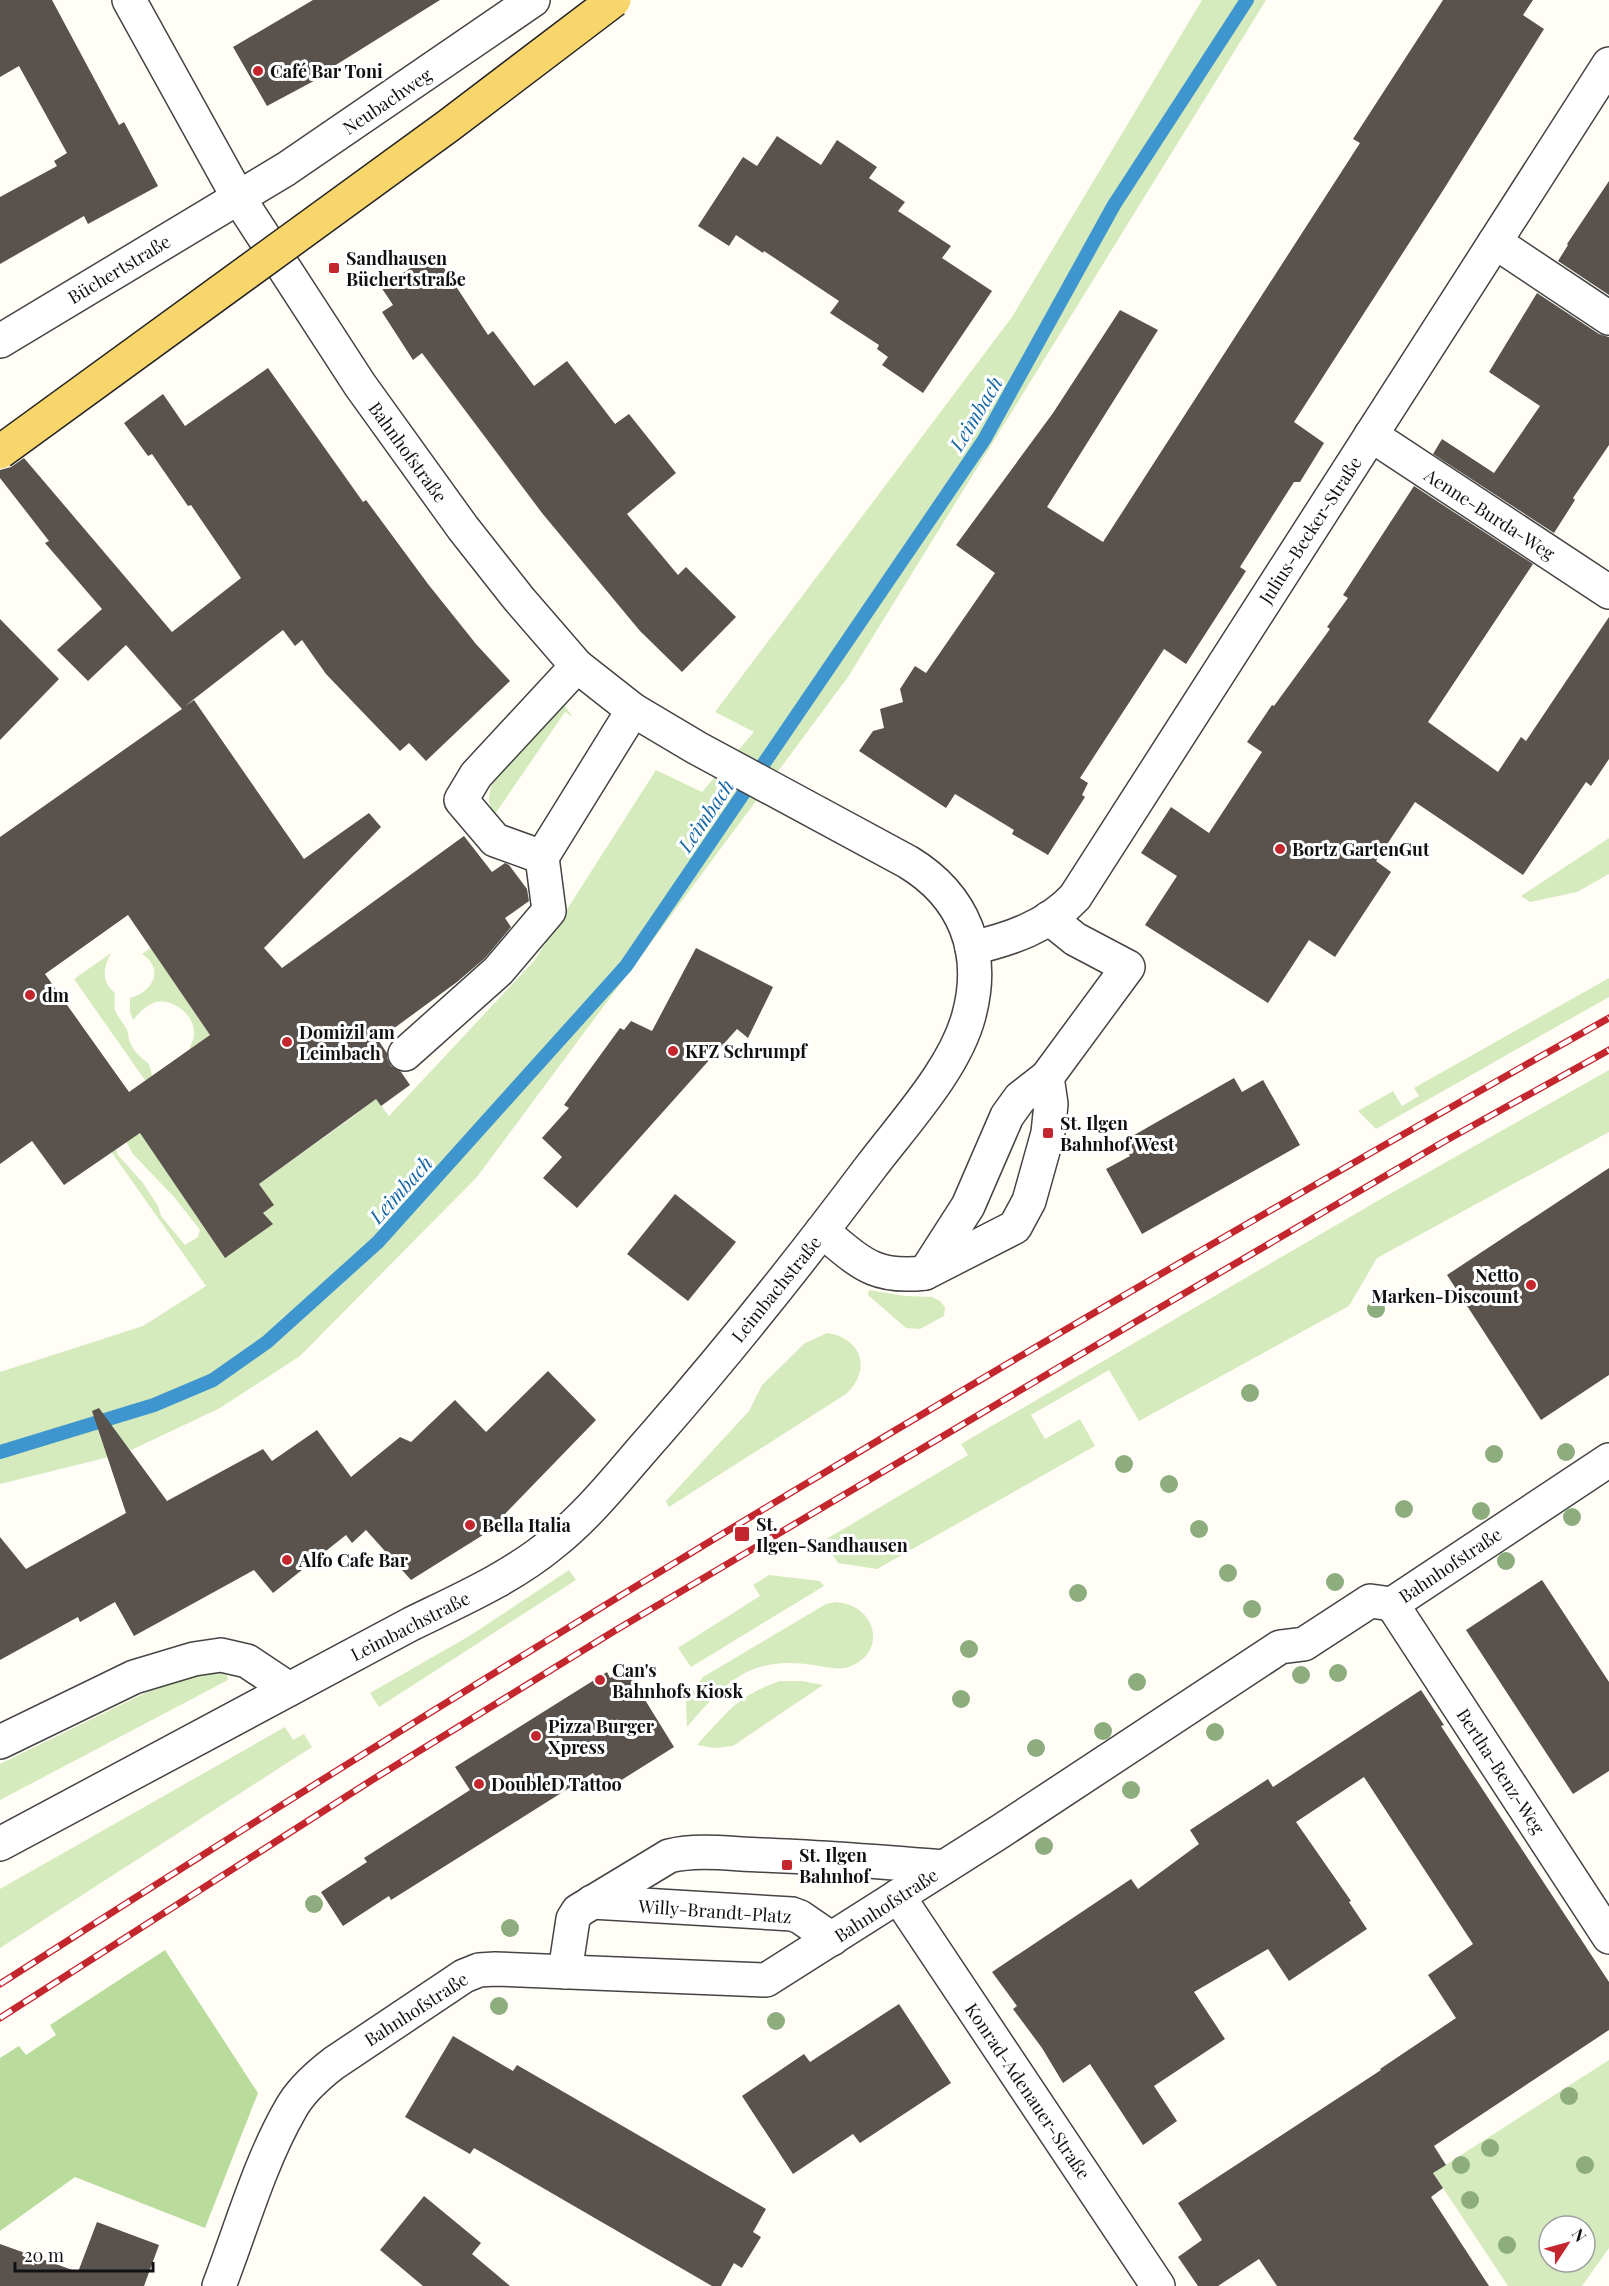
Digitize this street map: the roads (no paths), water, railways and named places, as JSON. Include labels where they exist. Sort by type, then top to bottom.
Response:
[{"type":"main road","points":[[0,452],[448,126],[614,0]]},
{"type":"street","name":"Bahnhofstraße","points":[[129,0],[238,197],[360,385],[463,528],[519,599],[577,666],[633,710],[711,756],[797,802]]},
{"type":"street","name":"Neubachweg","points":[[238,197],[286,169],[533,0]]},
{"type":"street","name":"Julius-Becker-Straße","points":[[972,948],[1021,934],[1066,907],[1075,897],[1609,64]]},
{"type":"street","name":"Büchertstraße","points":[[0,341],[238,197]]},
{"type":"street","points":[[1495,242],[1609,318]]},
{"type":"street","name":"Aenne-Burda-Weg","points":[[1371,435],[1609,592]]},
{"type":"street","points":[[542,857],[495,840],[461,800],[476,774],[577,666]]},
{"type":"street","points":[[405,1054],[498,970],[549,911],[542,857],[633,710]]},
{"type":"street","name":"Leimbachstraße","points":[[0,1844],[289,1689],[514,1572],[554,1543],[592,1507],[714,1367],[931,1089],[960,1041],[968,1022],[974,994],[974,963],[968,930],[958,909],[946,892],[930,877],[908,862],[797,802]]},
{"type":"street","points":[[925,1273],[968,1206],[1007,1116],[1020,1098],[1047,1077],[1128,967],[1075,939],[1049,918]]},
{"type":"street","points":[[822,1231],[869,1267],[879,1272],[908,1275],[925,1273],[1015,1227],[1029,1200],[1048,1133],[1051,1104],[1047,1077]]},
{"type":"street","name":"Bahnhofstraße","points":[[219,2286],[268,2156],[290,2110],[321,2073],[464,1976],[479,1970],[495,1969],[766,1980],[944,1867],[1280,1647],[1304,1644],[1370,1601],[1392,1604],[1609,1460]]},
{"type":"street","name":"Bertha-Benz-Weg","points":[[1392,1604],[1609,1937]]},
{"type":"street","points":[[0,1742],[134,1677],[194,1659],[221,1655],[247,1661],[289,1689]]},
{"type":"street","name":"Willy-Brandt-Platz","points":[[565,1972],[573,1919],[578,1911],[669,1856],[686,1852],[838,1858],[944,1867]]},
{"type":"street","name":"Konrad-Adenauer-Straße","points":[[898,1896],[1158,2286]]},
{"type":"street","name":"Willy-Brandt-Platz","points":[[592,1902],[792,1914],[832,1939]]},
{"type":"waterway","name":"Leimbach","points":[[0,1452],[154,1405],[213,1380],[267,1342],[378,1242],[626,966],[984,440],[1114,205],[1247,0]]},
{"type":"railway","points":[[0,1984],[596,1610],[797,1489],[1201,1250],[1609,1018]]},
{"type":"railway","points":[[0,2018],[372,1780],[616,1630],[1445,1141],[1609,1050]]},
{"type":"place","name":"Café Bar Toni","points":[[258,71]]},
{"type":"place","name":"Sandhausen Büchertstraße","points":[[334,268]]},
{"type":"place","name":"Bortz GartenGut","points":[[1280,849]]},
{"type":"place","name":"dm","points":[[30,995]]},
{"type":"place","name":"Domizil am Leimbach","points":[[287,1042]]},
{"type":"place","name":"KFZ Schrumpf","points":[[673,1051]]},
{"type":"place","name":"St. Ilgen Bahnhof West","points":[[1048,1133]]},
{"type":"place","name":"Netto Marken-Discount","points":[[1531,1285]]},
{"type":"place","name":"Bella Italia","points":[[470,1525]]},
{"type":"place","name":"St. Ilgen-Sandhausen","points":[[742,1534]]},
{"type":"place","name":"Alfo Cafe Bar","points":[[287,1560]]},
{"type":"place","name":"Can's Bahnhofs Kiosk","points":[[600,1680]]},
{"type":"place","name":"Pizza Burger Xpress","points":[[536,1736]]},
{"type":"place","name":"DoubleD Tattoo","points":[[479,1784]]},
{"type":"place","name":"St. Ilgen Bahnhof","points":[[787,1865]]}]
